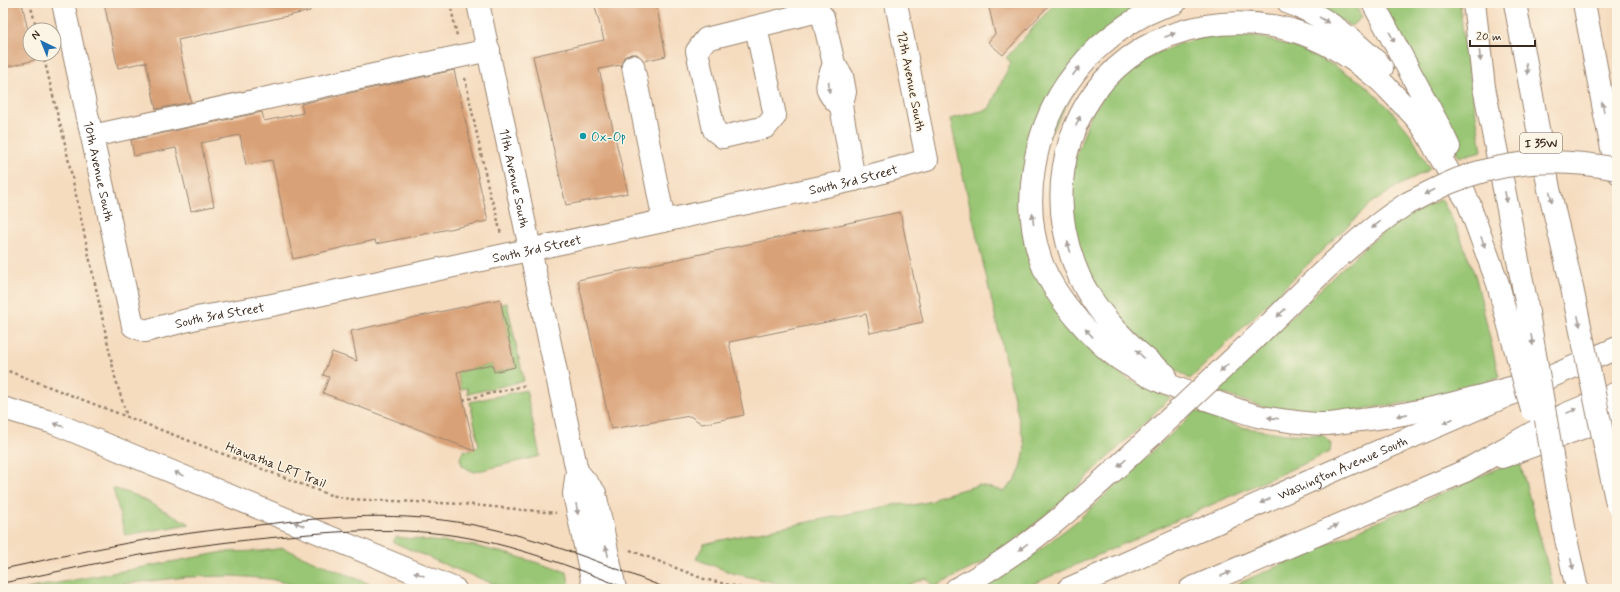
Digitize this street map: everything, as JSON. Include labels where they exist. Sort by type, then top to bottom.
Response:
[{"type":"main road","name":"10th Avenue South","points":[[63,3],[133,326],[145,331]]},
{"type":"main road","name":"11th Avenue South","points":[[478,3],[577,471],[574,494],[594,589]]},
{"type":"main road","name":"12th Avenue South","points":[[896,3],[927,160]]},
{"type":"main road","points":[[1175,3],[1163,6],[1141,17],[1118,32],[1078,68],[1051,112],[1041,138],[1035,169],[1032,200],[1034,237],[1042,262],[1055,290],[1072,313],[1093,337],[1115,357],[1135,369],[1172,386],[1260,416],[1324,424],[1380,419],[1424,410],[1548,378]]},
{"type":"main road","points":[[1289,3],[1301,7],[1324,19],[1355,42],[1381,66],[1419,122],[1470,205]]},
{"type":"main road","points":[[1373,3],[1439,126],[1453,156],[1493,271],[1505,311],[1566,539],[1577,589]]},
{"type":"main road","points":[[1474,3],[1484,87],[1526,301],[1566,539]]},
{"type":"main road","name":"I 35W","points":[[1515,3],[1549,189],[1571,283],[1617,504]]},
{"type":"main road","points":[[1584,3],[1617,172]]},
{"type":"main road","points":[[756,26],[775,116],[766,127],[723,136],[714,130],[696,51],[706,39],[756,26],[818,12],[824,17],[834,64],[827,84],[830,96],[841,106],[854,180]]},
{"type":"main road","points":[[1207,399],[1168,376],[1145,358],[1106,318],[1090,296],[1077,272],[1061,216],[1063,168],[1073,132],[1082,111],[1097,88],[1114,70],[1129,58],[1150,44],[1171,34],[1202,26],[1229,23],[1258,24],[1291,30],[1338,50],[1379,79],[1419,122]]},
{"type":"main road","points":[[92,136],[489,50]]},
{"type":"main road","points":[[633,66],[664,221]]},
{"type":"main road","name":"South 3rd Street","points":[[145,331],[196,318],[272,305],[854,180],[927,160]]},
{"type":"main road","points":[[956,589],[995,566],[1042,533],[1085,498],[1353,244],[1384,219],[1408,203],[1450,182],[1516,165],[1537,162],[1571,162],[1594,164],[1617,169]]},
{"type":"main road","name":"Washington Avenue South","points":[[1068,589],[1317,478],[1617,348]]},
{"type":"main road","points":[[1465,471],[1564,415],[1617,393]]},
{"type":"main road","points":[[3,408],[54,423],[455,589]]},
{"type":"main road","points":[[1190,589],[1465,471],[1617,415]]},
{"type":"main road","name":"11th Avenue South","points":[[577,471],[595,492],[616,589]]},
{"type":"path","points":[[30,3],[35,22]]},
{"type":"path","points":[[450,3],[490,196],[495,208],[498,225]]},
{"type":"path","points":[[45,62],[62,130],[115,377],[128,417]]},
{"type":"path","name":"Hiawatha LRT Trail","points":[[3,369],[327,494],[348,498],[463,504],[557,514]]},
{"type":"path","points":[[463,400],[527,385]]},
{"type":"path","points":[[641,554],[704,579],[747,589]]},
{"type":"green space","points":[[1055,3],[1156,3],[1109,28],[1025,180],[1070,327],[1097,356],[1129,380],[1170,398],[1060,503],[1014,541],[980,564],[934,587],[925,578],[899,589],[804,589],[732,573],[696,559],[704,544],[903,503],[908,506],[933,501],[936,497],[979,485],[1004,491],[1017,476],[1023,459],[1025,446],[950,119],[989,109],[1011,62],[1006,58]]},
{"type":"green space","points":[[1310,3],[1354,3],[1362,17],[1351,26]]},
{"type":"green space","points":[[1382,3],[1460,3],[1463,36],[1482,151],[1459,157]]},
{"type":"green space","points":[[1230,35],[1264,38],[1296,48],[1329,63],[1363,83],[1390,109],[1412,136],[1430,169],[1398,186],[1372,203],[1190,379],[1163,361],[1114,313],[1083,261],[1075,234],[1070,208],[1074,162],[1091,114],[1106,93],[1131,70],[1153,55],[1179,44],[1204,37]]},
{"type":"green space","points":[[1441,199],[1457,228],[1476,278],[1499,377],[1445,397],[1317,416],[1272,410],[1215,391],[1359,252],[1396,222]]},
{"type":"green space","points":[[507,303],[524,381],[468,394],[467,388],[461,389],[457,372],[492,364],[494,372],[515,367],[501,304]]},
{"type":"green space","points":[[526,390],[540,456],[474,472],[462,466],[460,458],[464,450],[469,451],[479,446],[470,402]]},
{"type":"green space","points":[[1196,411],[1241,427],[1286,434],[1323,435],[1331,443],[1330,452],[1022,589],[979,589],[1026,560],[1077,521]]},
{"type":"green space","points":[[1519,459],[1554,589],[1226,589]]},
{"type":"green space","points":[[113,488],[137,496],[190,524],[125,535]]},
{"type":"green space","points":[[396,537],[470,545],[512,555],[567,572],[570,589],[507,589],[448,566],[393,542]]},
{"type":"green space","points":[[283,548],[381,589],[309,589],[270,579],[233,576],[186,577],[122,584],[99,589],[26,589],[224,552],[262,551]]},
{"type":"building","points":[[3,3],[22,3],[26,22],[22,22],[22,62],[27,62],[3,68]]},
{"type":"building","points":[[104,3],[309,3],[310,11],[178,40],[191,102],[156,109],[146,62],[118,68]]},
{"type":"building","name":"Ox-Op","points":[[594,3],[656,3],[666,56],[644,61],[637,54],[631,54],[624,57],[621,65],[599,69],[628,193],[566,205],[533,56],[604,40]]},
{"type":"building","points":[[988,3],[1051,3],[1003,55],[988,42],[995,34]]},
{"type":"building","points":[[454,70],[488,221],[376,244],[375,240],[293,259],[272,160],[246,165],[240,135],[201,143],[214,206],[191,211],[176,148],[134,156],[131,140],[262,112],[264,121],[303,113],[301,104]]},
{"type":"building","points":[[900,212],[923,322],[870,333],[866,314],[729,342],[744,415],[702,424],[690,416],[611,429],[578,280]]},
{"type":"building","points":[[500,299],[515,367],[494,372],[492,364],[457,372],[475,451],[323,393],[329,377],[323,375],[332,352],[357,361],[351,331]]},
{"type":"tram line","points":[[3,569],[103,548],[188,534],[313,519],[393,516],[447,521],[499,530],[572,552],[668,589]]},
{"type":"tram line","points":[[3,583],[189,547],[321,533],[408,531],[451,535],[496,544],[563,564],[628,589]]},
{"type":"place","name":"Ox-Op","points":[[583,136]]}]
